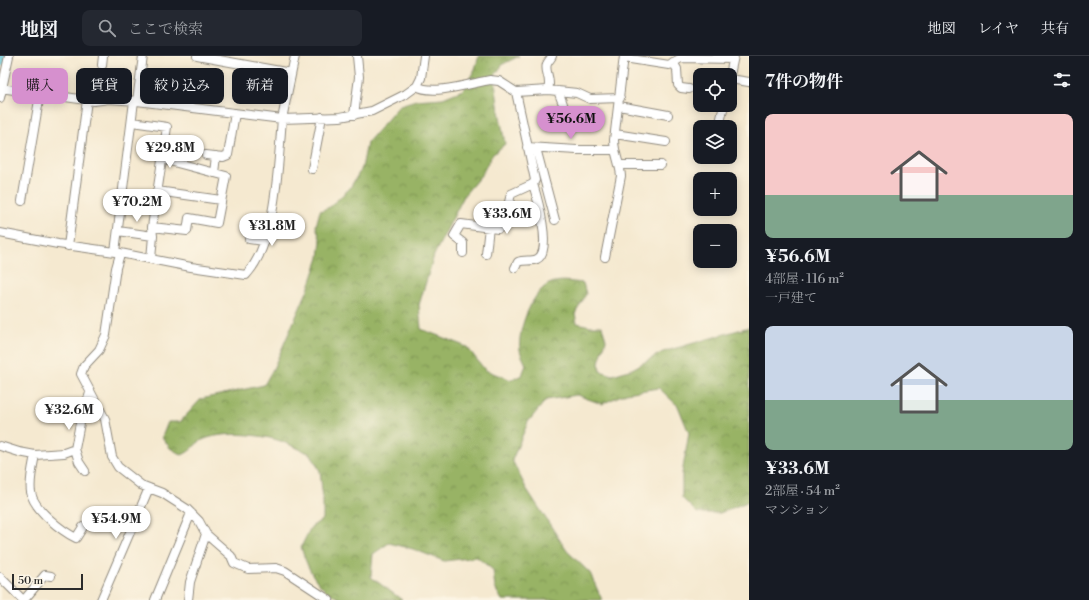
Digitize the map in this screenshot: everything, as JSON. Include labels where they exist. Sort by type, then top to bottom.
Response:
[{"type":"street","points":[[0,98],[9,56]]},
{"type":"street","points":[[102,65],[103,56]]},
{"type":"street","points":[[143,56],[132,122],[118,231],[118,253],[106,335],[99,350],[84,366],[81,374],[105,418],[112,457],[118,467],[141,485],[173,498],[192,513],[206,534],[231,556],[234,563],[248,569],[276,568],[285,571],[329,600]]},
{"type":"street","points":[[197,56],[291,73]]},
{"type":"street","points":[[0,233],[68,246],[246,275],[256,261],[264,241],[276,194],[282,119],[295,56]]},
{"type":"street","points":[[354,115],[359,77],[357,56]]},
{"type":"street","points":[[132,101],[282,119],[354,115],[372,111],[406,94],[417,86],[421,78],[424,56]]},
{"type":"street","points":[[548,90],[550,80],[546,70],[552,56]]},
{"type":"street","points":[[605,257],[621,176],[620,165],[614,150],[624,57],[654,59],[669,65],[674,59],[681,58],[734,58],[732,68]]},
{"type":"street","points":[[674,59],[677,69],[678,85],[689,89]]},
{"type":"street","points":[[417,86],[421,89],[433,90],[490,80],[499,81],[516,92],[548,90],[577,93],[590,99],[620,102],[668,115]]},
{"type":"street","points":[[737,80],[749,82]]},
{"type":"street","points":[[1,89],[12,90]]},
{"type":"street","points":[[558,91],[563,104],[562,110]]},
{"type":"street","points":[[516,92],[555,220]]},
{"type":"street","points":[[22,201],[38,104]]},
{"type":"street","points":[[68,246],[86,104]]},
{"type":"street","points":[[206,155],[223,157],[228,154],[235,113]]},
{"type":"street","points":[[312,169],[322,117]]},
{"type":"street","points":[[132,122],[166,127],[157,191],[151,259]]},
{"type":"street","points":[[616,134],[666,142]]},
{"type":"street","points":[[532,147],[614,150]]},
{"type":"street","points":[[515,268],[518,262],[536,260],[540,257],[543,250],[543,230],[533,184],[535,180],[532,147]]},
{"type":"street","points":[[214,173],[216,156]]},
{"type":"street","points":[[118,231],[187,231],[189,218],[217,223],[226,176],[162,159]]},
{"type":"street","points":[[620,165],[660,165]]},
{"type":"street","points":[[463,253],[463,243],[454,236],[461,224],[498,229],[503,226],[511,194],[533,184]]},
{"type":"street","points":[[157,191],[221,200]]},
{"type":"street","points":[[486,254],[489,227]]},
{"type":"street","points":[[249,238],[264,241]]},
{"type":"street","points":[[85,471],[79,462],[75,449],[80,423],[90,393]]},
{"type":"street","points":[[0,446],[35,455],[64,453],[75,449]]},
{"type":"street","points":[[35,455],[31,492],[34,502],[44,514],[67,533],[76,538],[83,527]]},
{"type":"street","points":[[101,600],[149,488]]},
{"type":"street","points":[[155,600],[192,513]]},
{"type":"street","points":[[188,600],[190,582],[206,534]]},
{"type":"street","points":[[0,577],[24,600],[45,575],[50,576]]},
{"type":"green space","points":[[479,56],[519,56],[503,64],[495,75],[505,144],[492,155],[482,174],[465,194],[434,255],[419,305],[421,329],[467,347],[485,370],[511,380],[522,375],[526,365],[520,352],[520,342],[523,324],[531,304],[542,289],[553,282],[566,281],[583,283],[586,294],[575,314],[577,323],[590,326],[602,326],[606,340],[599,362],[600,371],[613,375],[632,369],[663,352],[749,327],[749,501],[720,513],[697,513],[682,498],[682,474],[689,433],[678,406],[659,388],[626,393],[602,404],[577,395],[546,400],[528,422],[512,460],[526,488],[567,551],[590,573],[602,600],[502,600],[495,588],[493,570],[477,557],[444,561],[413,549],[389,543],[373,554],[371,577],[402,600],[343,600],[327,591],[315,579],[307,564],[301,547],[311,527],[323,519],[320,471],[311,454],[275,439],[253,435],[234,434],[215,436],[206,439],[199,442],[182,455],[170,448],[162,437],[168,422],[180,422],[201,399],[264,385],[273,369],[309,287],[319,258],[321,241],[316,226],[320,211],[330,207],[350,188],[362,168],[367,143],[400,105],[416,100],[443,98],[463,90],[475,69]]}]
